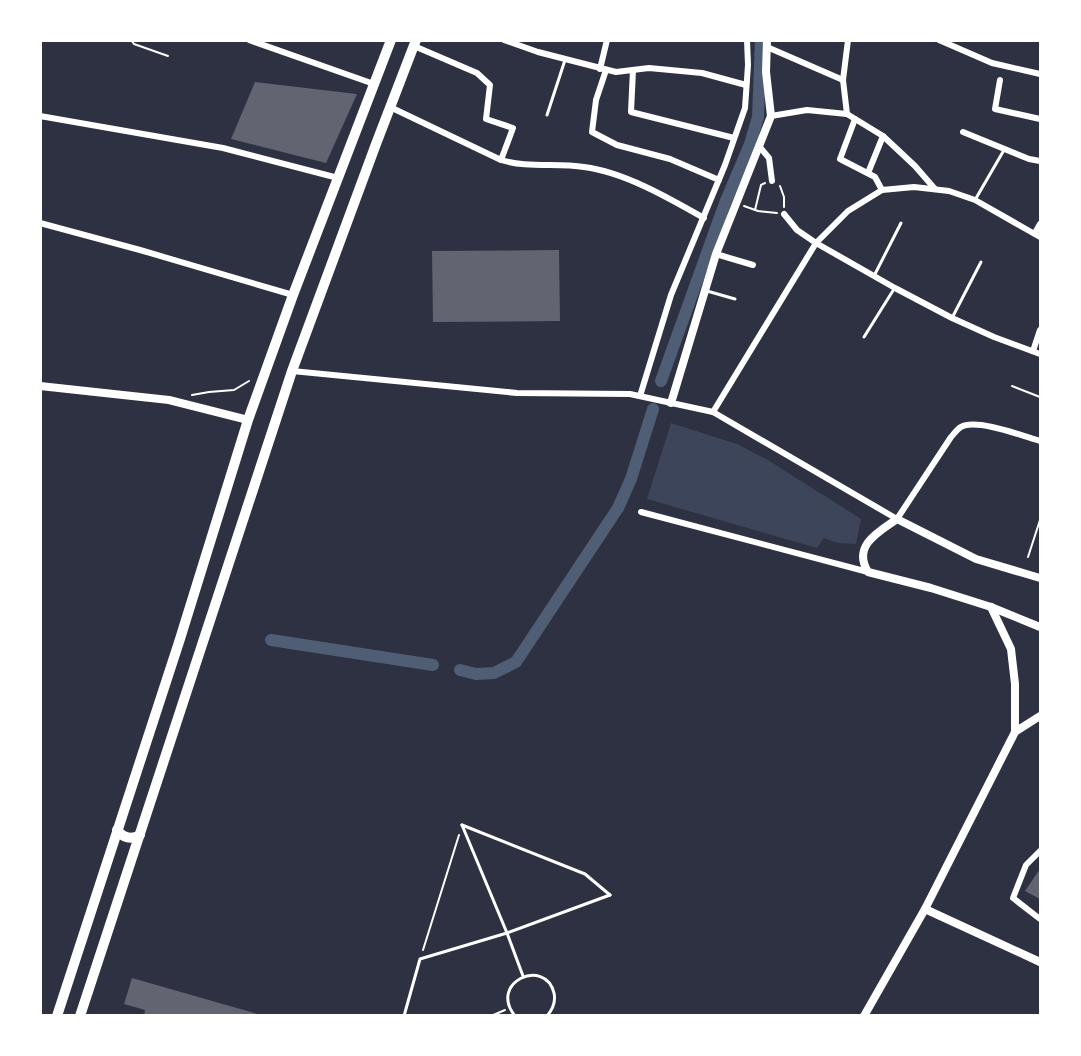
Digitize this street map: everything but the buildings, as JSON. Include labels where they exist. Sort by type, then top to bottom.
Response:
[{"type":"highway","points":[[57,1016],[180,639],[248,420],[293,295],[392,40]]},
{"type":"highway","points":[[80,1016],[292,371],[415,43]]},
{"type":"highway","points":[[117,830],[124,837],[133,838],[140,835]]},
{"type":"highway","points":[[101,880],[112,877],[119,880],[123,886]]},
{"type":"main road","points":[[40,386],[169,400],[248,420]]},
{"type":"street","points":[[249,40],[374,84]]},
{"type":"street","points":[[504,40],[565,60],[616,72],[649,68],[702,73],[746,85]]},
{"type":"street","points":[[607,40],[592,132],[617,145],[670,159],[719,180]]},
{"type":"street","points":[[640,396],[671,295],[704,218],[745,108],[747,40]]},
{"type":"street","points":[[847,114],[843,80],[848,40]]},
{"type":"street","points":[[939,40],[992,63],[1041,74]]},
{"type":"street","points":[[415,43],[477,73],[490,85],[486,119],[513,128],[501,160]]},
{"type":"street","points":[[671,403],[716,254],[771,116],[766,72],[767,44],[843,80]]},
{"type":"street","points":[[633,70],[631,112],[734,138]]},
{"type":"street","points":[[1000,80],[995,108],[1041,119]]},
{"type":"street","points":[[390,107],[512,164],[585,167],[614,174],[665,196],[704,218]]},
{"type":"street","points":[[771,116],[807,110],[847,114],[883,136],[915,166],[935,190]]},
{"type":"street","points":[[40,116],[223,148],[339,178]]},
{"type":"street","points":[[855,119],[840,159],[875,177],[882,189]]},
{"type":"street","points":[[963,132],[1029,159],[1041,161]]},
{"type":"street","points":[[868,173],[883,136]]},
{"type":"street","points":[[759,146],[769,158],[772,182]]},
{"type":"street","points":[[713,412],[816,243],[848,210],[882,189],[914,187],[949,191],[975,200],[1038,235],[1041,224]]},
{"type":"street","points":[[784,214],[797,230],[816,243],[895,288],[994,337],[1041,354]]},
{"type":"street","points":[[40,223],[293,295]]},
{"type":"street","points":[[716,254],[753,265]]},
{"type":"street","points":[[1033,351],[1041,330]]},
{"type":"street","points":[[292,371],[517,393],[630,394],[713,412],[897,519],[976,559],[1041,578]]},
{"type":"street","points":[[868,572],[863,559],[867,543],[897,519],[951,437],[962,427],[982,424],[1041,441]]},
{"type":"street","points":[[641,512],[931,588],[991,607],[1041,627]]},
{"type":"street","points":[[864,1016],[925,909],[1015,732],[1015,684],[1011,649],[991,607]]},
{"type":"street","points":[[1015,732],[1041,716]]},
{"type":"street","points":[[1041,851],[1026,866],[1013,898],[1041,919]]},
{"type":"street","points":[[925,909],[1041,962]]},
{"type":"lane","points":[[548,115],[565,60]]},
{"type":"lane","points":[[975,200],[1005,150]]},
{"type":"lane","points":[[874,276],[901,223]]},
{"type":"lane","points":[[952,318],[981,262]]},
{"type":"lane","points":[[864,337],[895,288]]},
{"type":"lane","points":[[705,291],[735,299]]},
{"type":"lane","points":[[404,1016],[420,959],[507,933],[610,895],[585,874],[462,825]]},
{"type":"lane","points":[[462,825],[523,976]]},
{"type":"lane","points":[[515,1016],[510,1008],[508,993],[516,980],[530,975],[545,979],[554,992],[553,1007],[547,1016]]},
{"type":"path","points":[[131,40],[134,44],[168,57]]},
{"type":"path","points":[[736,204],[755,210],[784,214],[784,197],[780,183],[772,182],[761,185],[755,210]]},
{"type":"path","points":[[189,396],[234,390],[256,376],[268,362]]},
{"type":"path","points":[[1012,386],[1041,398]]},
{"type":"path","points":[[1028,557],[1041,520]]},
{"type":"path","points":[[420,959],[462,825]]},
{"type":"path","points":[[491,1016],[510,1008]]},
{"type":"shaded area","points":[[671,423],[737,444],[768,460],[861,519],[856,544],[838,543],[824,538],[817,548],[647,499]]},
{"type":"waterway","points":[[661,381],[725,203],[750,144],[758,117],[761,40]]},
{"type":"waterway","points":[[460,670],[476,674],[494,673],[516,662],[618,508],[631,479],[653,409]]},
{"type":"waterway","points":[[271,640],[433,665]]}]
